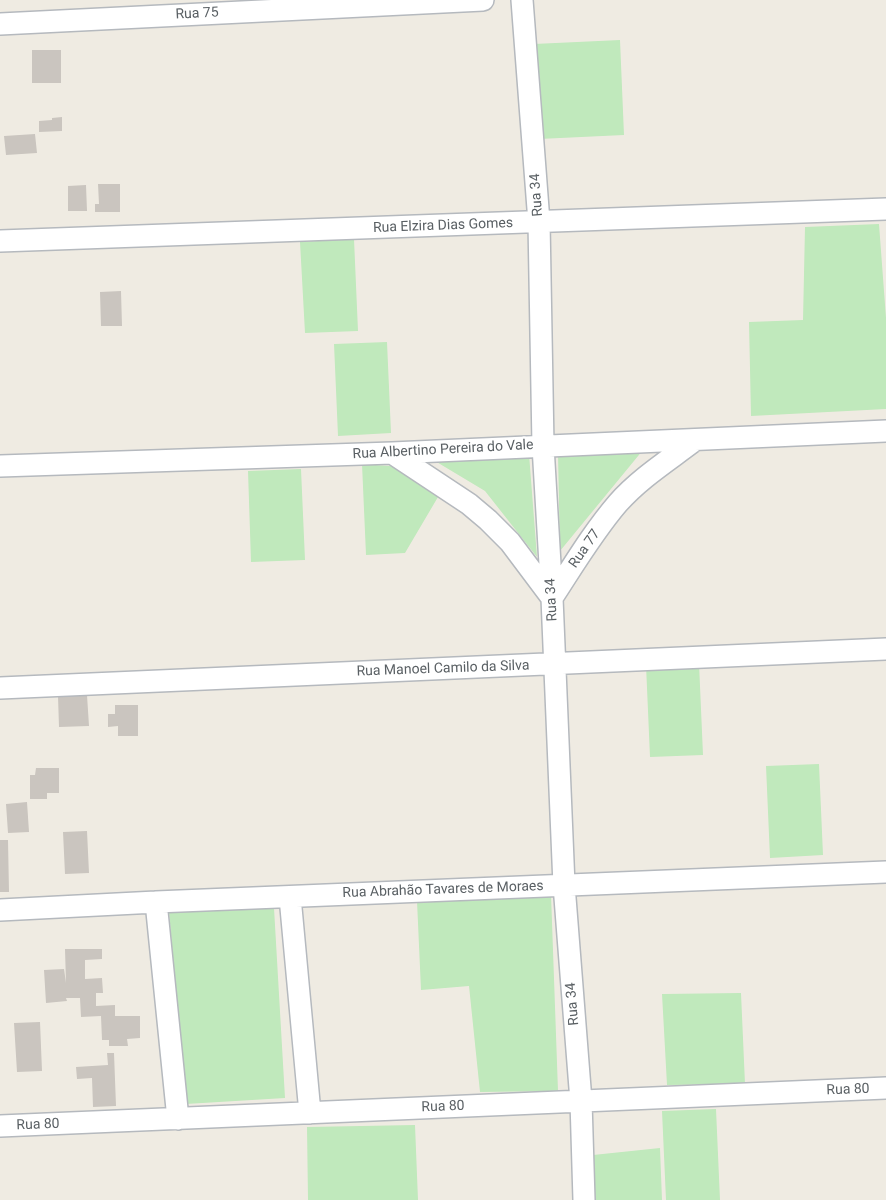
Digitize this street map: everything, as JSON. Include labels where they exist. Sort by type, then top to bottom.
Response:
[{"type":"street","name":"Rua 75","points":[[0,24],[483,0]]},
{"type":"street","name":"Rua 34","points":[[522,0],[539,222],[543,446],[552,598],[564,885],[581,1101],[584,1200]]},
{"type":"street","name":"Rua Elzira Dias Gomes","points":[[0,241],[886,209]]},
{"type":"street","name":"Rua Albertino Pereira do Vale","points":[[0,466],[392,453],[886,431]]},
{"type":"street","name":"Rua 77","points":[[552,598],[593,536],[618,503],[641,481],[695,440]]},
{"type":"street","points":[[392,453],[469,504],[488,520],[510,542],[552,598]]},
{"type":"street","name":"Rua Manoel Camilo da Silva","points":[[0,688],[886,649]]},
{"type":"street","name":"Rua Abrahão Tavares de Moraes","points":[[0,910],[290,896],[886,872]]},
{"type":"street","points":[[290,896],[310,1113]]},
{"type":"street","points":[[156,902],[178,1119]]},
{"type":"street","name":"Rua 80","points":[[0,1126],[886,1088]]},
{"type":"green space","points":[[620,40],[624,135],[539,139],[534,44]]},
{"type":"green space","points":[[879,224],[886,318],[886,409],[751,416],[749,322],[803,320],[805,227]]},
{"type":"green space","points":[[354,239],[358,331],[305,333],[300,242]]},
{"type":"green space","points":[[387,342],[391,433],[338,436],[334,344]]},
{"type":"green space","points":[[643,450],[560,551],[558,454]]},
{"type":"green space","points":[[529,454],[537,557],[485,491],[430,458]]},
{"type":"green space","points":[[362,464],[403,467],[438,497],[405,553],[366,555]]},
{"type":"green space","points":[[301,469],[305,560],[251,562],[248,471]]},
{"type":"green space","points":[[699,663],[703,755],[650,757],[646,665]]},
{"type":"green space","points":[[819,764],[823,855],[770,858],[766,766]]},
{"type":"green space","points":[[551,894],[558,1091],[480,1092],[469,986],[421,990],[417,901]]},
{"type":"green space","points":[[274,908],[285,1098],[186,1104],[169,912]]},
{"type":"green space","points":[[741,993],[745,1084],[667,1085],[662,994]]},
{"type":"green space","points":[[716,1109],[720,1200],[666,1200],[662,1111]]},
{"type":"green space","points":[[415,1125],[418,1200],[308,1200],[307,1127]]},
{"type":"green space","points":[[660,1148],[662,1200],[595,1200],[593,1155]]},
{"type":"building","points":[[32,50],[61,50],[61,83],[32,83]]},
{"type":"building","points":[[62,117],[62,131],[39,132],[39,121]]},
{"type":"building","points":[[35,134],[37,153],[6,155],[4,136]]},
{"type":"building","points":[[98,184],[120,184],[120,212],[95,212],[95,204],[99,204]]},
{"type":"building","points":[[86,185],[87,211],[68,211],[68,186]]},
{"type":"building","points":[[121,291],[122,326],[101,326],[100,292]]},
{"type":"building","points":[[87,695],[89,726],[59,727],[58,696]]},
{"type":"building","points":[[115,705],[138,705],[138,736],[118,736],[118,726],[108,727],[108,714],[115,714]]},
{"type":"building","points":[[36,768],[59,768],[59,793],[47,793],[47,799],[30,799],[30,775],[35,775]]},
{"type":"building","points":[[27,802],[29,832],[8,833],[6,804]]},
{"type":"building","points":[[87,831],[89,873],[65,874],[63,832]]},
{"type":"building","points":[[0,840],[8,840],[9,892],[0,892]]},
{"type":"building","points":[[65,949],[102,949],[102,959],[85,960],[85,979],[102,978],[103,993],[96,993],[96,1006],[115,1005],[115,1016],[140,1016],[140,1038],[127,1039],[128,1046],[109,1046],[109,1040],[102,1040],[101,1016],[81,1017],[80,998],[66,998],[67,1001],[46,1003],[44,970],[64,969],[66,983]]},
{"type":"building","points":[[40,1022],[42,1071],[17,1072],[14,1023]]},
{"type":"building","points":[[107,1053],[114,1053],[116,1106],[93,1107],[92,1078],[77,1079],[76,1067],[108,1065]]}]
